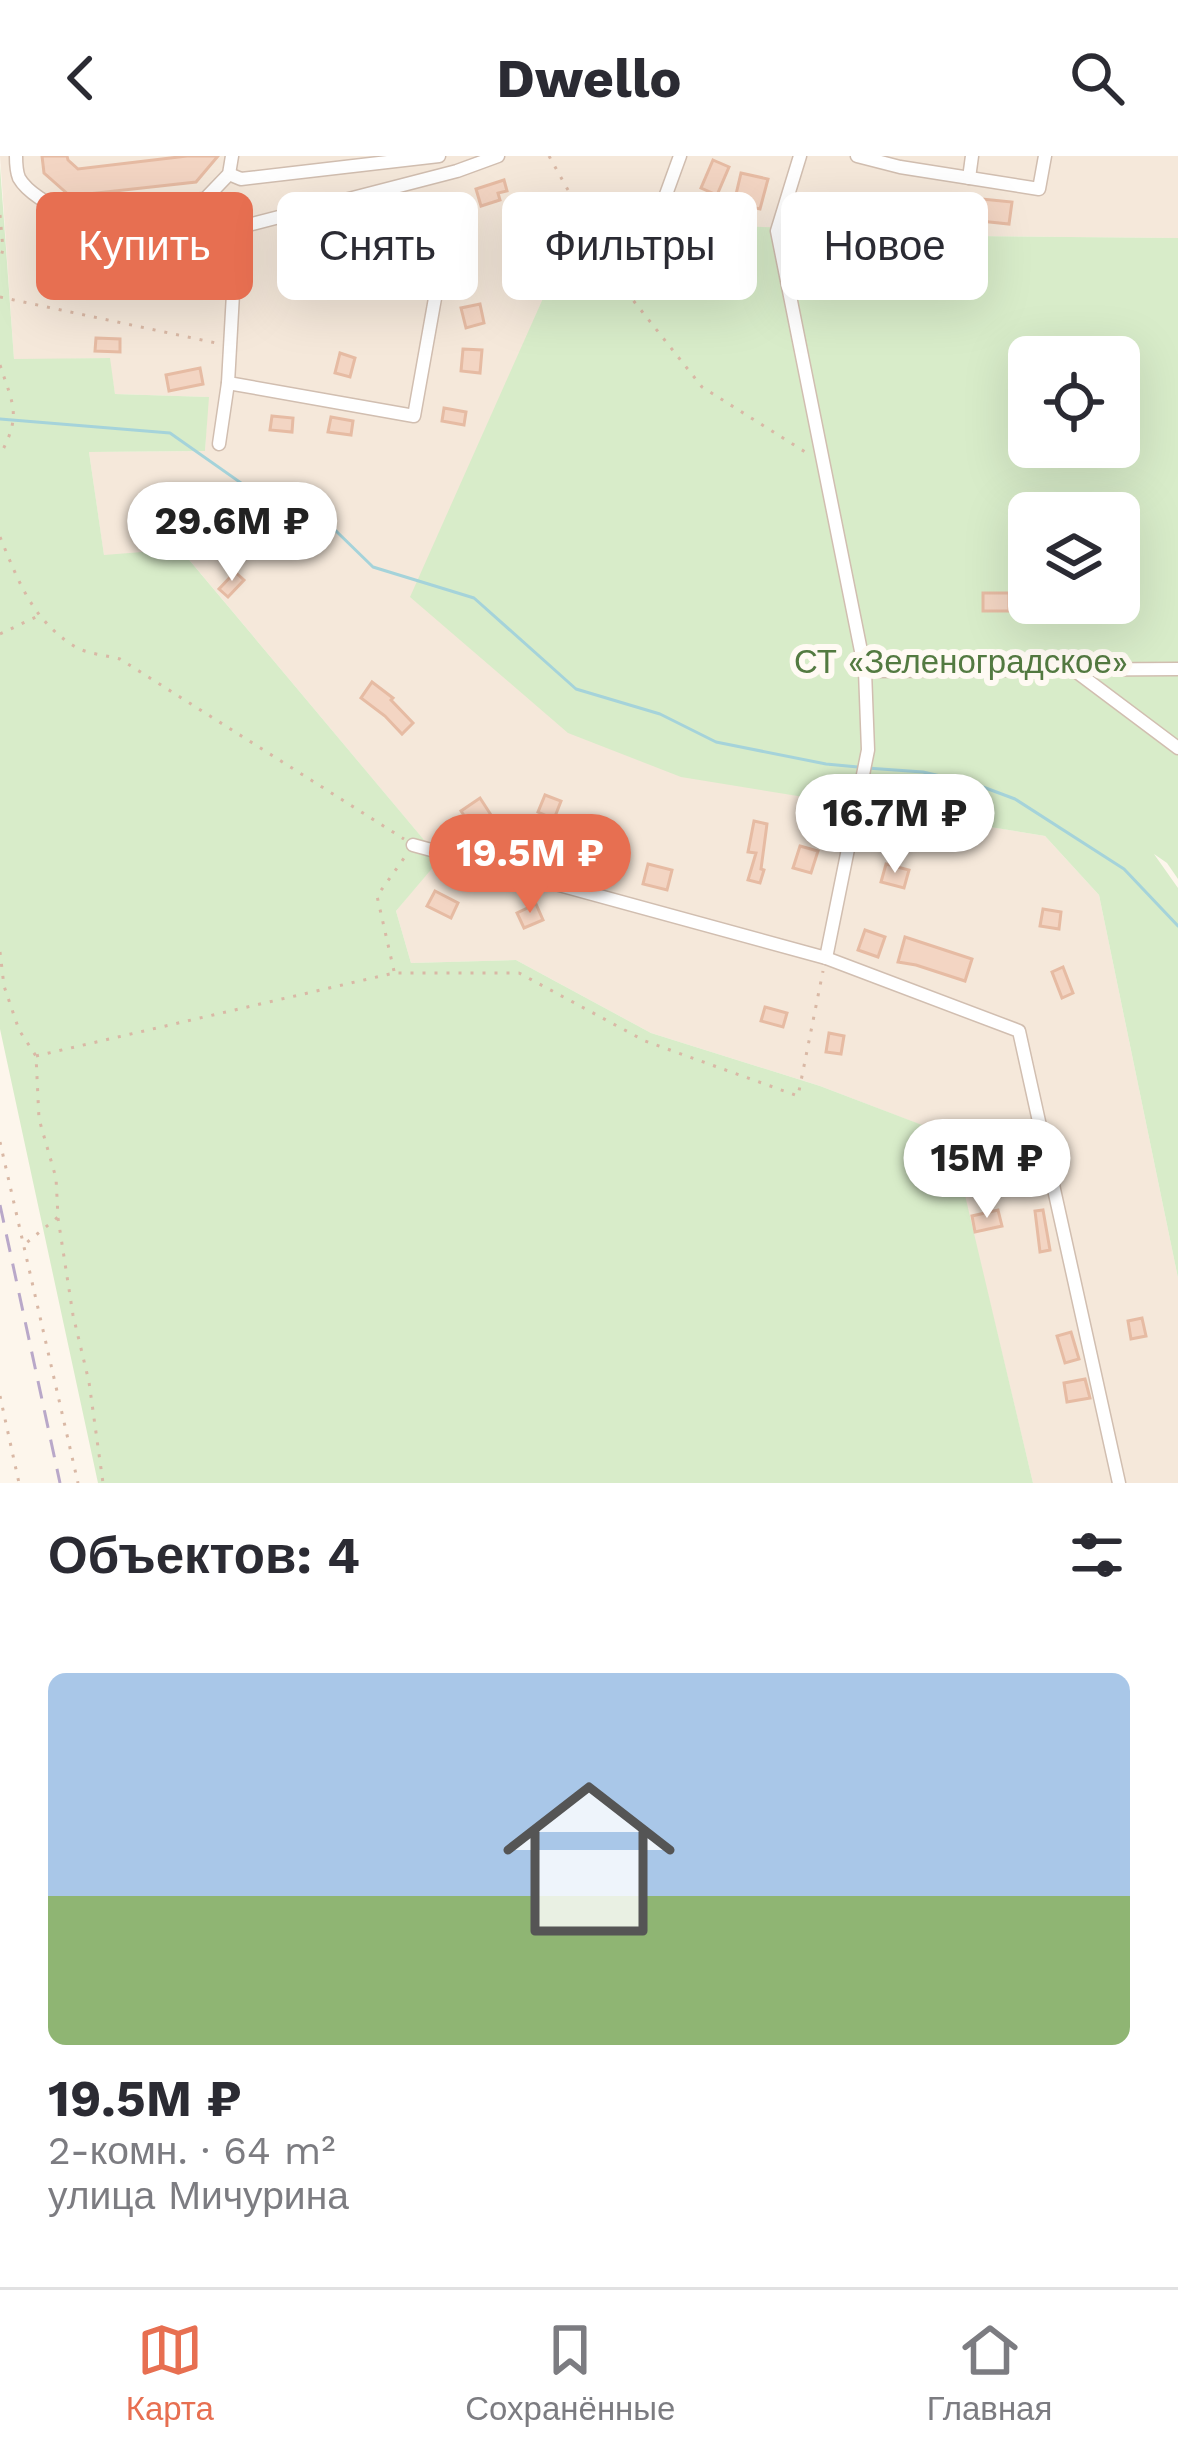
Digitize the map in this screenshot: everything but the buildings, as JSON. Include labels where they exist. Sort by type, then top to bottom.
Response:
[{"type":"street","points":[[16,156],[22,182],[52,207],[64,210],[199,200],[214,193],[229,175],[232,156]]},
{"type":"street","points":[[229,175],[241,179],[439,156]]},
{"type":"street","points":[[219,444],[240,231],[498,156]]},
{"type":"street","points":[[667,192],[680,156]]},
{"type":"street","points":[[800,156],[777,231],[865,671],[868,750],[826,958]]},
{"type":"street","points":[[857,156],[1039,189],[1045,156]]},
{"type":"street","points":[[969,178],[972,156]]},
{"type":"street","points":[[228,383],[414,416],[435,300]]},
{"type":"street","points":[[865,671],[1178,669]]},
{"type":"street","points":[[1074,670],[1178,748]]},
{"type":"street","points":[[413,845],[826,958],[1019,1031],[1120,1483]]},
{"type":"path","points":[[548,156],[621,285],[702,387],[823,464]]},
{"type":"path","points":[[0,215],[0,261]]},
{"type":"path","points":[[0,297],[230,346]]},
{"type":"path","points":[[0,365],[14,406],[12,431],[0,455]]},
{"type":"path","points":[[0,537],[23,593],[76,648],[120,659],[413,845],[377,896],[394,973]]},
{"type":"path","points":[[0,634],[40,615]]},
{"type":"path","points":[[0,952],[4,986],[19,1030],[36,1056],[39,1119],[56,1178],[58,1217],[103,1483]]},
{"type":"path","points":[[36,1056],[394,973],[519,973],[645,1041],[797,1096],[826,958]]},
{"type":"path","points":[[0,1142],[78,1483]]},
{"type":"path","points":[[23,1246],[58,1217]]},
{"type":"path","points":[[0,1396],[19,1483]]},
{"type":"shaded area","points":[[0,156],[1178,156],[1178,238],[988,236],[988,192],[781,192],[781,300],[806,300],[865,806],[1045,836],[1099,895],[1178,1278],[1178,1483],[1033,1483],[950,1136],[820,1086],[651,1033],[516,960],[411,963],[396,911],[439,858],[181,550],[104,556],[89,452],[205,451],[208,397],[115,394],[109,358],[14,360]]},
{"type":"green space","points":[[0,166],[14,359],[110,358],[115,394],[209,397],[205,451],[89,452],[104,555],[180,549],[440,859],[396,911],[411,963],[516,960],[651,1033],[820,1086],[951,1136],[1033,1483],[98,1483],[0,1029]]},
{"type":"green space","name":"СТ «Зеленоградское»","points":[[757,227],[781,228],[781,300],[988,300],[988,236],[1178,238],[1178,879],[1154,854],[1178,888],[1178,1278],[1099,895],[1045,836],[681,777],[568,733],[410,597],[542,300],[757,300]]},
{"type":"waterway","points":[[0,419],[170,433],[261,497],[335,530],[373,567],[474,598],[576,689],[660,714],[716,742],[858,767]]},
{"type":"waterway","points":[[867,768],[923,772],[1015,799],[1124,869],[1178,926]]},
{"type":"railway","points":[[0,1205],[60,1483]]}]
